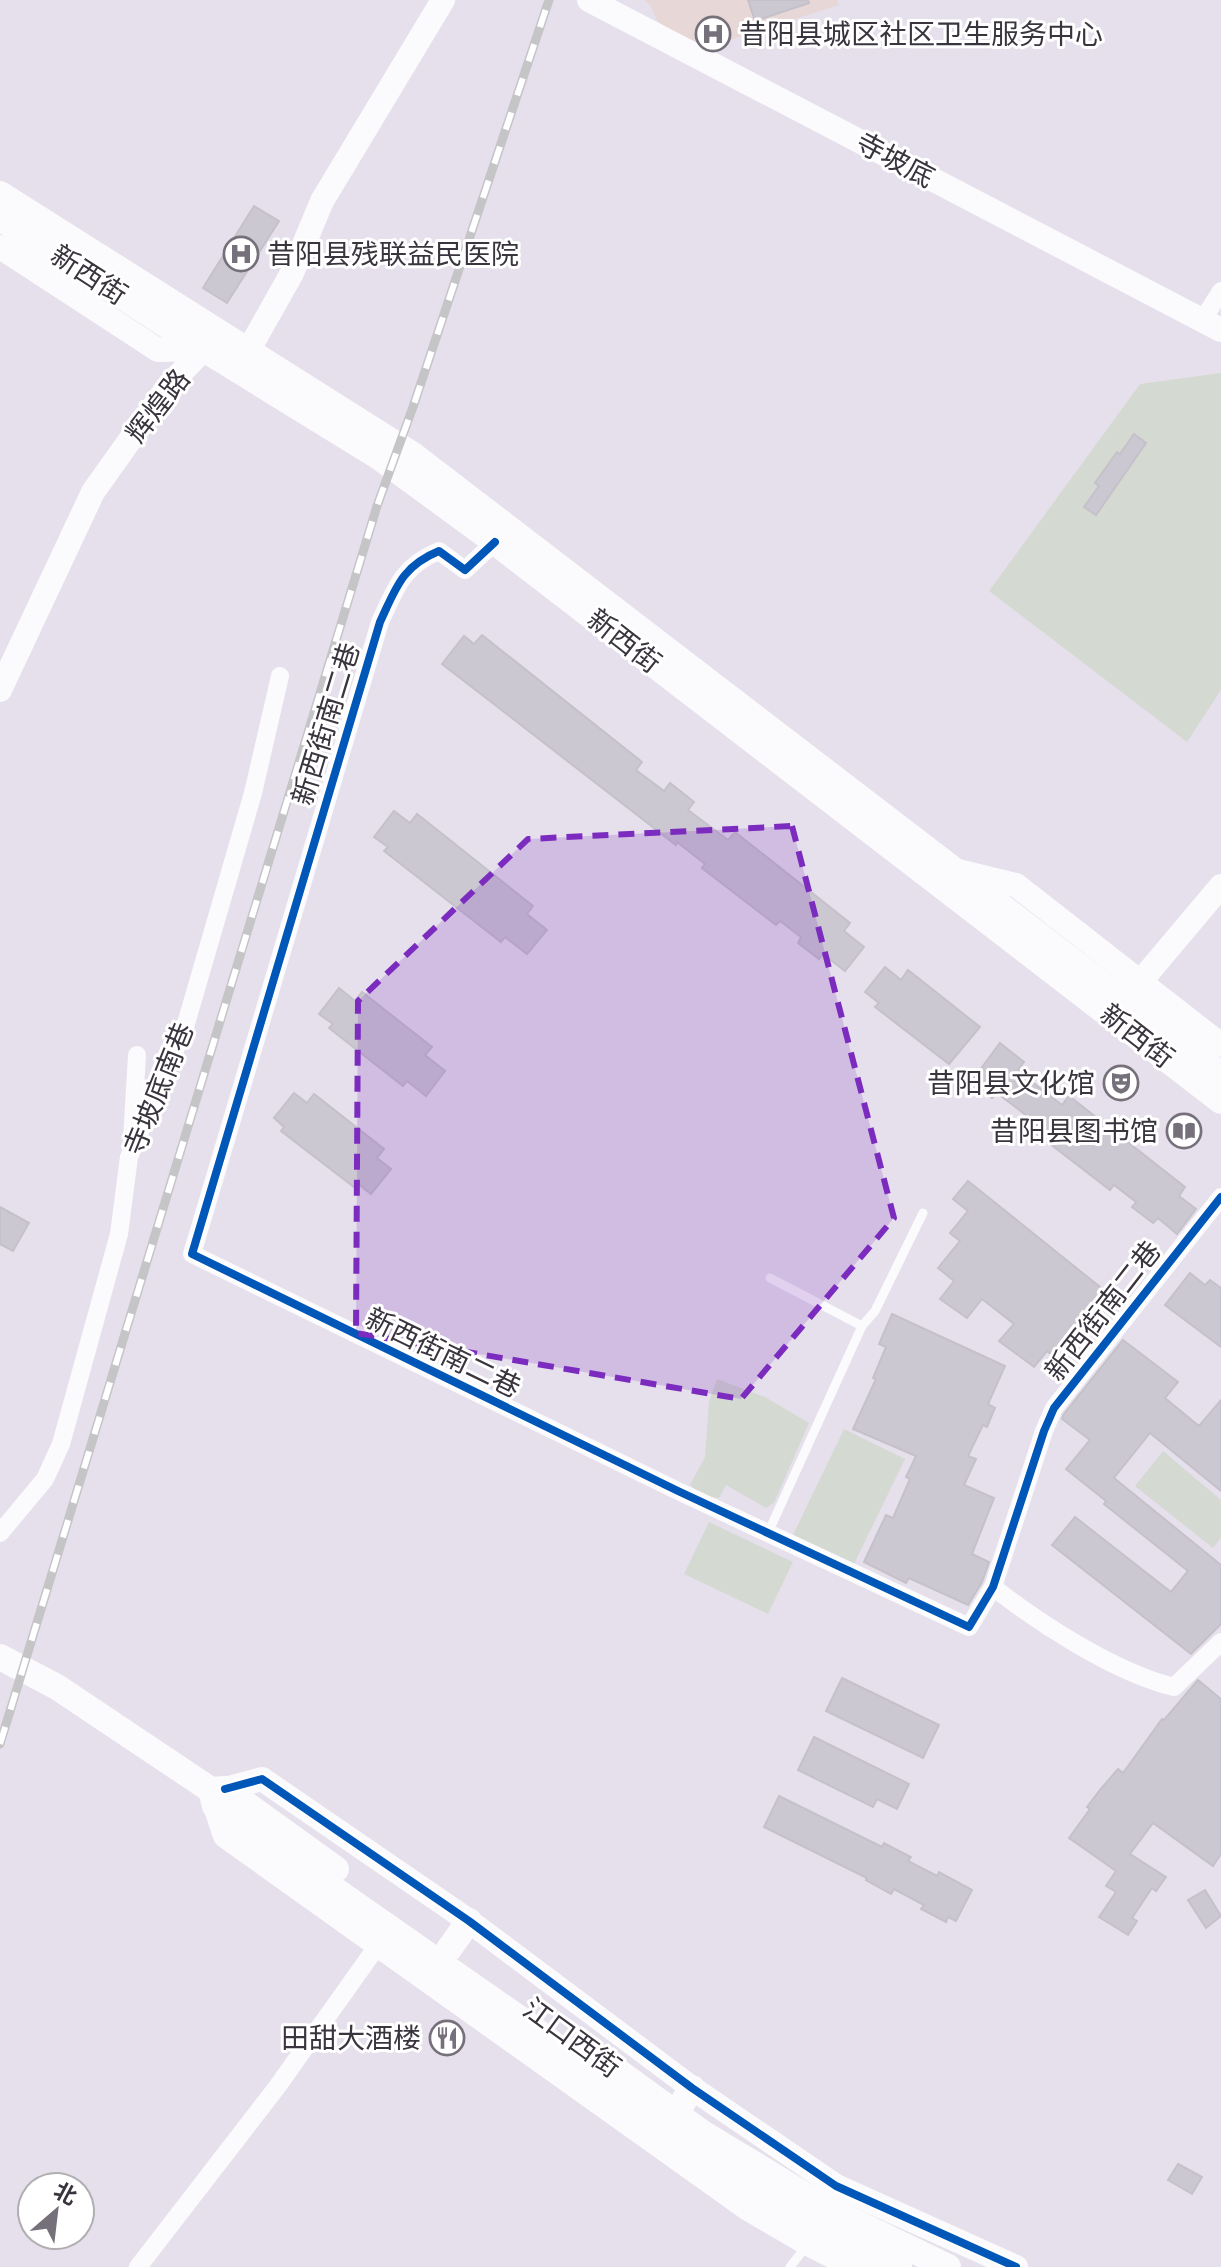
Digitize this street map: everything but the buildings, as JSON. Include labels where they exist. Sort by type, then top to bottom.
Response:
[{"type":"main road","name":"新西街","points":[[0,194],[413,455],[958,871],[1132,991],[1221,1075]]},
{"type":"main road","name":"新西街","points":[[0,218],[379,457],[495,542],[1221,1101]]},
{"type":"main road","name":"江口西街","points":[[0,1657],[57,1687],[217,1795],[441,1966],[730,2176],[948,2267]]},
{"type":"main road","points":[[441,1966],[469,1921]]},
{"type":"main road","name":"江口西街","points":[[441,1966],[523,2035],[668,2132]]},
{"type":"main road","points":[[668,2132],[692,2088]]},
{"type":"main road","name":"江口西街","points":[[822,2216],[899,2267]]},
{"type":"street","points":[[248,351],[292,273],[322,201],[443,0]]},
{"type":"street","name":"寺坡底","points":[[589,0],[1211,325]]},
{"type":"street","points":[[0,247],[158,350],[204,349]]},
{"type":"street","points":[[1211,325],[1221,291]]},
{"type":"street","name":"辉煌路","points":[[0,690],[93,492],[169,385],[204,349],[248,351]]},
{"type":"street","name":"新西街南二巷","points":[[495,542],[465,570],[439,551],[419,559],[402,576],[380,622],[192,1254],[969,1627],[993,1587],[1054,1408],[1221,1197]]},
{"type":"street","name":"寺坡底南巷","points":[[0,1533],[45,1479],[61,1444],[119,1234],[129,1157],[185,1027],[253,793],[280,676]]},
{"type":"street","points":[[1221,886],[1132,991],[1221,1045]]},
{"type":"street","points":[[129,1157],[137,1055]]},
{"type":"street","points":[[993,1587],[1051,1629],[1149,1681],[1174,1687],[1221,1642]]},
{"type":"street","points":[[441,1966],[378,1945],[225,1836],[217,1795],[262,1779],[469,1921],[692,2088],[822,2216],[854,2267]]},
{"type":"street","points":[[138,2267],[277,2087],[378,1945]]},
{"type":"street","points":[[822,2216],[1016,2267]]},
{"type":"lane","points":[[768,1533],[862,1326],[875,1311],[923,1213]]},
{"type":"lane","points":[[770,1278],[862,1326]]},
{"type":"lane","points":[[790,2267],[822,2216]]},
{"type":"highlighted area","points":[[792,826],[894,1218],[741,1399],[356,1333],[358,1001],[528,839]]},
{"type":"shaded area","name":"昔阳县城区社区卫生服务中心","points":[[644,0],[837,0],[839,5],[714,45],[711,55],[658,22]]},
{"type":"shaded area","points":[[1221,373],[1221,690],[1187,742],[989,591],[1140,384]]},
{"type":"shaded area","points":[[717,1379],[765,1397],[809,1423],[774,1503],[766,1508],[726,1485],[719,1498],[702,1496],[690,1485],[705,1457],[709,1401]]},
{"type":"shaded area","points":[[844,1429],[905,1459],[854,1564],[793,1535]]},
{"type":"shaded area","points":[[1163,1451],[1221,1500],[1221,1538],[1213,1548],[1135,1486]]},
{"type":"shaded area","points":[[709,1522],[793,1562],[768,1614],[684,1574]]},
{"type":"railway","points":[[0,1744],[377,506],[549,0]]},
{"type":"cycle path","points":[[495,542],[465,570],[439,551],[426,557],[402,579],[380,622],[192,1254],[678,1491],[969,1627],[993,1587],[1054,1408],[1221,1197]]},
{"type":"cycle path","points":[[225,1789],[262,1779],[469,1921],[692,2088],[836,2186],[1016,2267]]},
{"type":"place","name":"昔阳县城区社区卫生服务中心","points":[[713,34]]},
{"type":"place","name":"昔阳县残联益民医院","points":[[241,254]]},
{"type":"place","name":"昔阳县文化馆","points":[[1121,1083]]},
{"type":"place","name":"昔阳县图书馆","points":[[1184,1131]]},
{"type":"place","name":"田甜大酒楼","points":[[447,2038]]}]
